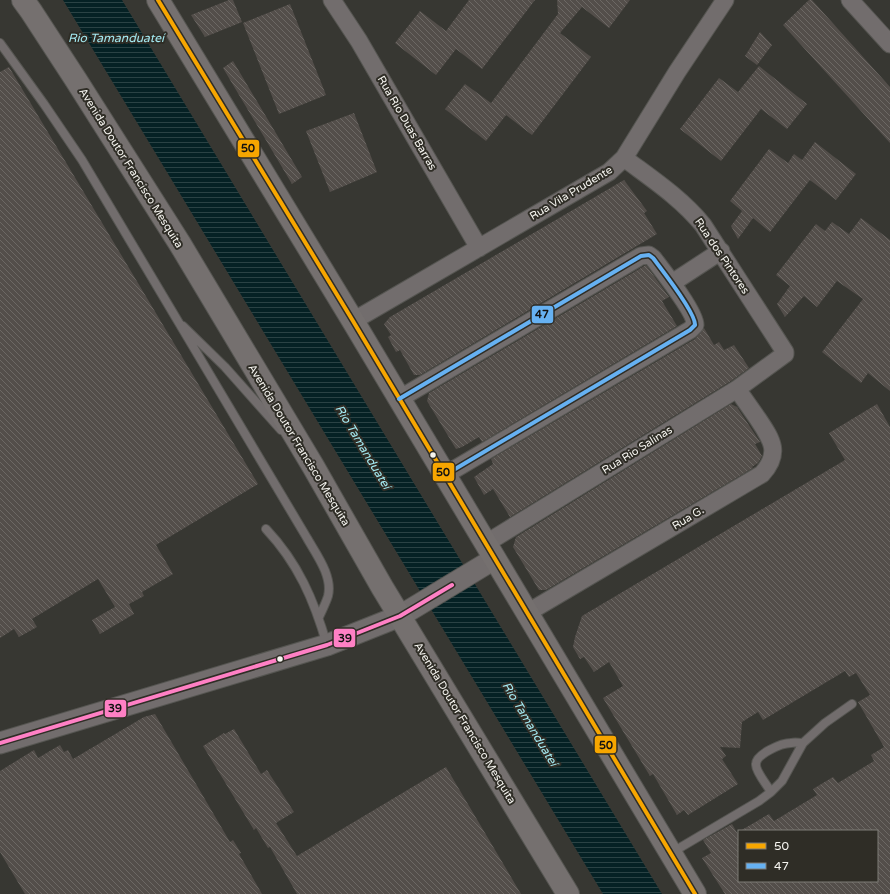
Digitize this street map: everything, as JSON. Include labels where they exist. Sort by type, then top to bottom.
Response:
[{"type":"highway","name":"Avenida Doutor Francisco Mesquita","points":[[23,0],[76,80],[175,237],[313,466],[400,616],[568,894]]},
{"type":"highway","points":[[158,0],[445,475],[486,557],[527,613],[695,894]]},
{"type":"street","name":"Rua Rio Duas Barras","points":[[332,0],[363,48],[479,248]]},
{"type":"street","points":[[850,0],[890,44]]},
{"type":"street","name":"Rua Vila Prudente","points":[[353,321],[609,172],[624,158],[723,1]]},
{"type":"street","name":"Rua dos Pintores","points":[[624,158],[676,197],[692,211],[704,225],[785,352]]},
{"type":"street","points":[[672,283],[721,251]]},
{"type":"street","points":[[399,399],[641,256],[649,256],[653,258],[672,283],[694,318],[695,325],[690,330],[445,475]]},
{"type":"street","name":"Rua Rio Salinas","points":[[486,557],[738,389],[785,355],[785,352]]},
{"type":"street","name":"Rua G.","points":[[527,613],[766,471],[772,459],[774,451],[773,443],[769,434],[738,389]]},
{"type":"street","points":[[0,743],[327,645],[400,616],[421,604],[486,557]]},
{"type":"lane","points":[[0,43],[82,160],[175,319],[307,538],[328,580],[328,596],[319,617]]},
{"type":"lane","points":[[175,319],[225,367],[313,466]]},
{"type":"lane","points":[[266,529],[291,558],[303,579],[319,617],[327,645]]},
{"type":"lane","points":[[670,853],[759,801],[771,792],[782,781],[803,743],[825,723],[852,704]]},
{"type":"lane","points":[[771,792],[758,770],[756,761],[775,747],[782,744],[803,743]]},
{"type":"water","name":"Rio Tamanduateí","points":[[63,0],[122,0],[662,894],[603,894]]},
{"type":"building","points":[[229,0],[233,0],[242,22],[205,37],[191,15]]},
{"type":"building","points":[[469,0],[535,0],[482,69],[456,49],[436,75],[395,43],[420,11],[446,31]]},
{"type":"building","points":[[557,0],[630,0],[609,28],[582,7],[560,33],[591,57],[532,135],[506,115],[486,141],[445,109],[465,84],[491,103],[558,14]]},
{"type":"building","points":[[809,0],[812,0],[890,87],[890,143],[783,25]]},
{"type":"building","points":[[290,4],[326,95],[279,114],[243,23]]},
{"type":"building","points":[[760,32],[772,45],[757,65],[745,56]]},
{"type":"building","points":[[233,61],[302,177],[292,184],[223,68]]},
{"type":"building","points":[[759,66],[807,104],[787,129],[761,109],[721,161],[680,129],[719,78],[738,92]]},
{"type":"building","points":[[9,67],[258,484],[156,545],[173,574],[142,592],[144,596],[129,604],[134,614],[100,634],[92,620],[115,607],[98,579],[32,619],[37,627],[19,637],[14,629],[0,638],[0,72]]},
{"type":"building","points":[[354,113],[377,172],[330,192],[306,131]]},
{"type":"building","points":[[815,142],[856,174],[836,200],[810,180],[770,232],[753,218],[738,239],[731,226],[742,211],[730,201],[769,149],[788,163],[794,154],[802,160]]},
{"type":"building","points":[[624,180],[647,211],[644,213],[657,234],[420,375],[414,375],[400,350],[396,352],[388,337],[391,335],[384,324],[390,317]]},
{"type":"building","points":[[861,218],[890,240],[890,391],[868,373],[861,383],[822,352],[863,299],[837,281],[817,307],[804,296],[785,317],[777,304],[790,286],[776,275],[816,224],[825,231],[832,222],[849,234]]},
{"type":"building","points":[[646,265],[669,297],[662,301],[677,326],[482,442],[479,437],[456,449],[427,401],[429,393]]},
{"type":"building","points":[[704,328],[714,345],[719,342],[724,350],[734,345],[749,368],[731,381],[510,517],[493,489],[484,495],[474,477],[493,464],[491,459],[695,339]]},
{"type":"building","points":[[731,404],[737,407],[760,442],[755,444],[762,456],[758,463],[752,467],[753,468],[546,590],[539,590],[513,547],[516,537]]},
{"type":"building","points":[[877,404],[890,427],[890,894],[725,894],[702,858],[711,853],[703,840],[732,824],[738,834],[738,882],[878,882],[878,830],[742,830],[769,814],[774,821],[817,795],[813,789],[833,777],[838,783],[874,761],[871,755],[884,747],[858,702],[870,695],[856,673],[849,677],[845,671],[763,720],[758,712],[742,722],[740,748],[720,747],[726,756],[722,759],[738,784],[688,815],[684,810],[677,815],[653,774],[650,776],[603,698],[623,686],[609,662],[594,672],[584,657],[580,659],[573,647],[575,637],[582,616],[845,460],[829,433]]},
{"type":"building","points":[[155,714],[230,842],[233,840],[241,853],[239,854],[262,894],[25,894],[0,852],[0,771],[34,750],[38,758],[60,745],[64,752],[68,750],[73,759],[144,717]]},
{"type":"building","points":[[234,729],[261,774],[267,770],[294,812],[276,823],[297,856],[446,767],[521,894],[297,894],[270,847],[268,848],[256,828],[254,830],[203,746],[224,733],[225,734]]},
{"type":"transit line","name":"50","points":[[158,0],[353,321],[695,894]]},
{"type":"transit line","name":"47","points":[[399,399],[641,256],[649,255],[653,258],[685,302],[694,319],[695,325],[690,330],[445,475]]},
{"type":"transit line","name":"39","points":[[0,743],[327,645],[400,616],[452,585]]}]
